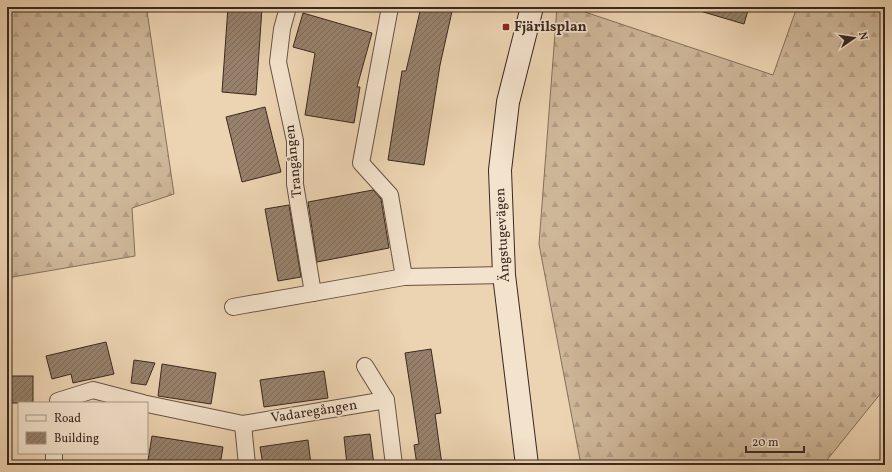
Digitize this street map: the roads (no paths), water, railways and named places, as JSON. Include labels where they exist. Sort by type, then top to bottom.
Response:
[{"type":"street","name":"Trangången","points":[[288,7],[282,29],[278,62],[295,141],[295,184],[313,293]]},
{"type":"street","points":[[390,7],[361,163],[390,195],[404,277]]},
{"type":"street","name":"Ängstugevägen","points":[[527,465],[504,275],[500,170],[508,102],[532,7]]},
{"type":"street","points":[[232,307],[404,277],[504,275]]},
{"type":"street","points":[[365,366],[386,400],[394,465]]},
{"type":"street","points":[[58,402],[93,390],[139,402]]},
{"type":"street","name":"Vadaregången","points":[[148,404],[243,424],[386,400]]},
{"type":"street","points":[[243,424],[247,465]]},
{"type":"street","points":[[54,454],[54,465]]},
{"type":"place","name":"Fjärilsplan","points":[[506,27]]}]
